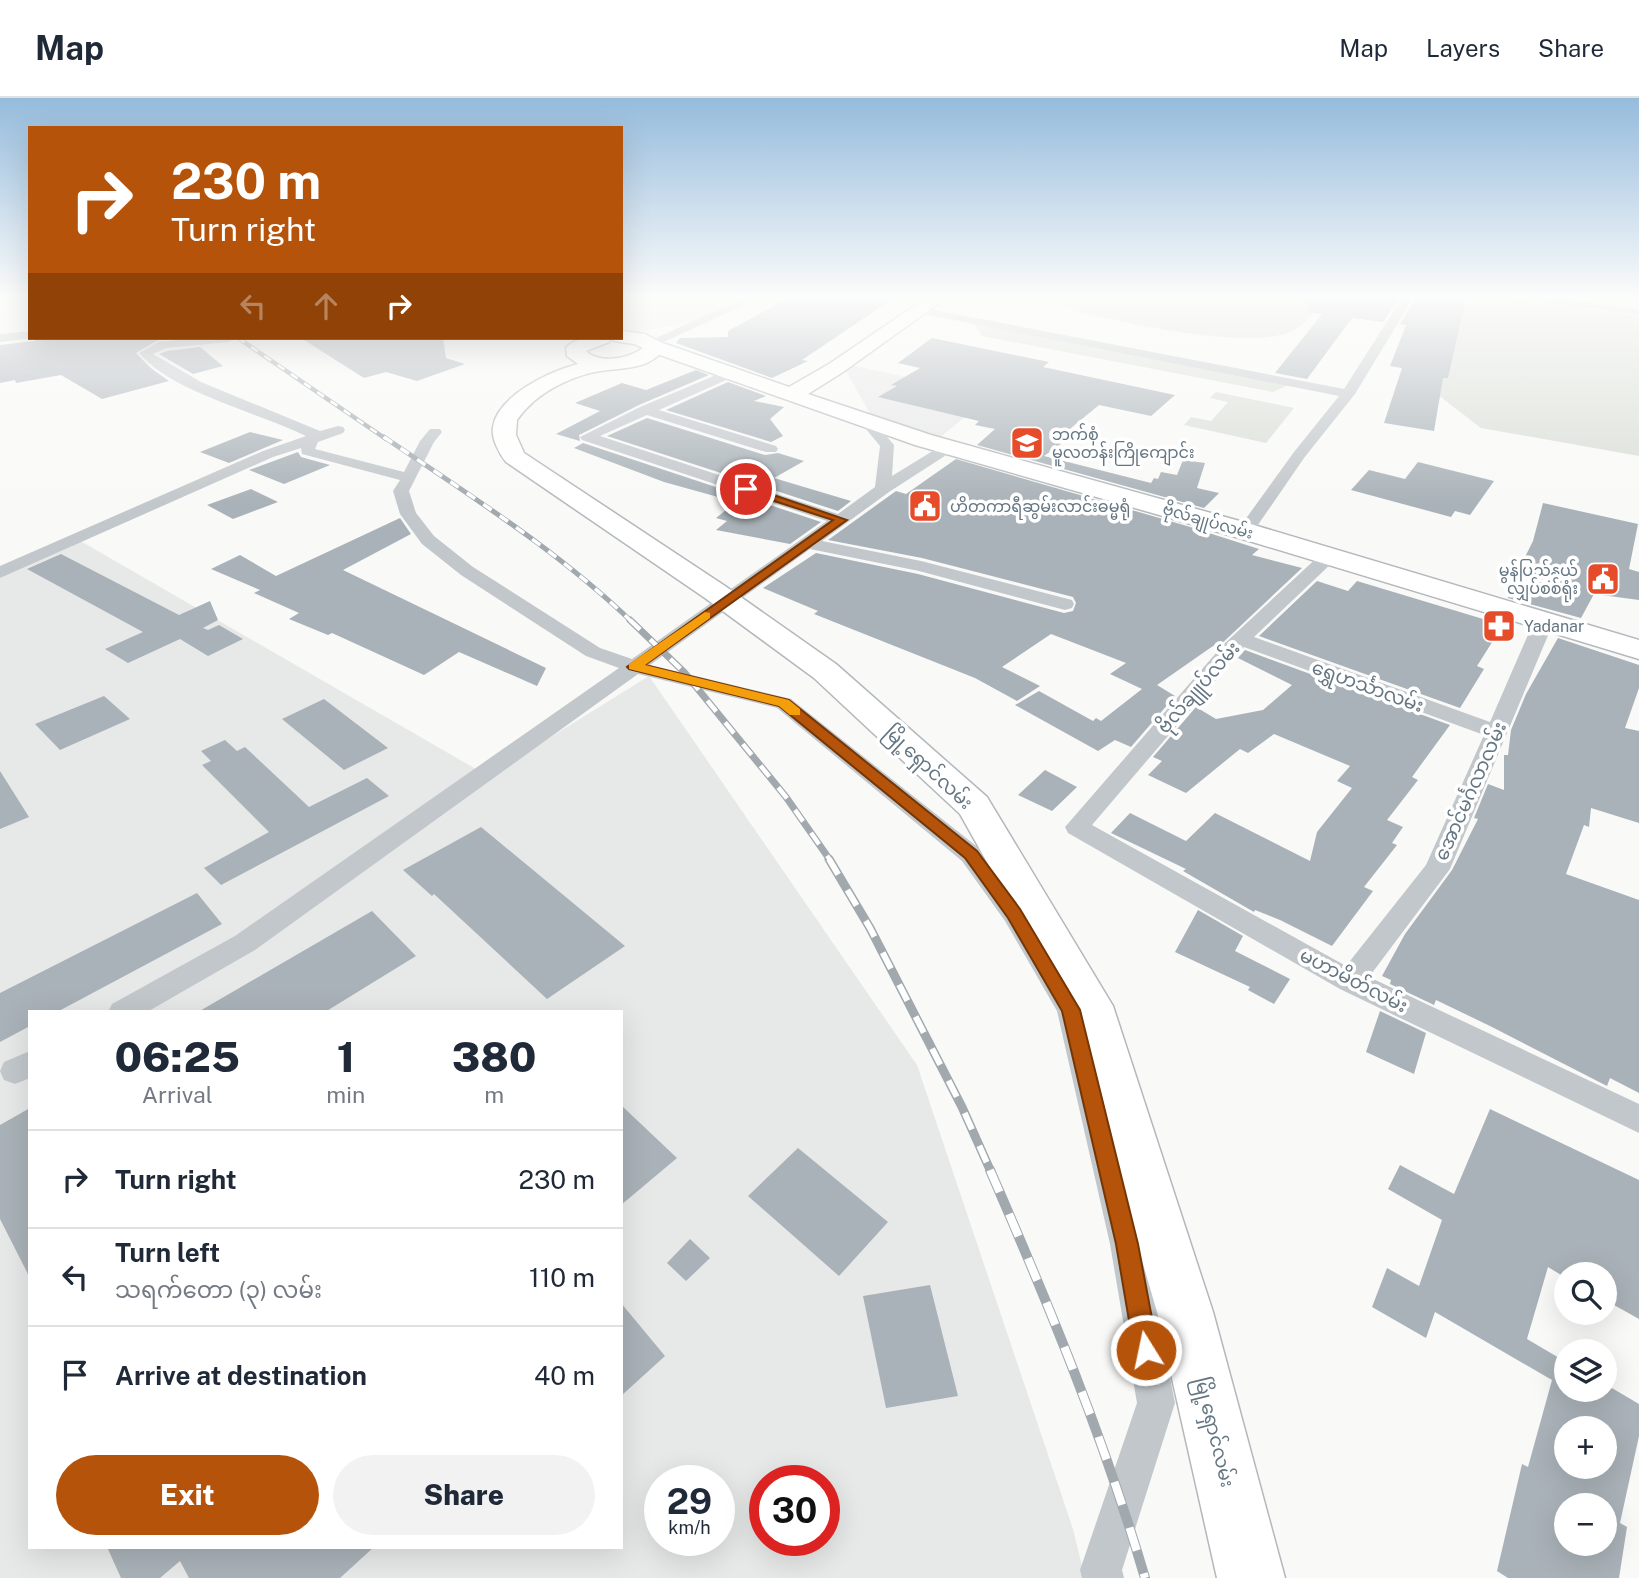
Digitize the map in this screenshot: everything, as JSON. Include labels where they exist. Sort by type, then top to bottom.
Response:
[{"type":"main road","name":"မြို့ရှောင်လမ်း","points":[[563,375],[566,367]]},
{"type":"main road","name":"မြို့ရှောင်လမ်း","points":[[595,367],[563,375],[545,384],[508,413],[504,435],[514,457],[715,592],[825,671],[974,806],[1091,1006],[1185,1312],[1251,1578]]},
{"type":"main road","name":"ဗိုလ်ချုပ်လမ်း","points":[[708,367],[868,423],[1245,531],[1639,650]]},
{"type":"main road","points":[[791,395],[836,368],[868,423]]},
{"type":"street","points":[[163,367],[180,378],[314,434],[307,451],[409,478]]},
{"type":"street","points":[[1210,367],[1348,394]]},
{"type":"street","points":[[1245,531],[1299,455],[1348,394],[1365,367]]},
{"type":"street","points":[[728,374],[587,437],[841,520]]},
{"type":"street","points":[[645,410],[771,449]]},
{"type":"street","points":[[868,423],[887,445],[883,489]]},
{"type":"street","points":[[0,573],[256,459],[338,430]]},
{"type":"street","points":[[435,432],[427,441],[401,491],[408,514],[428,540],[467,572],[593,652],[634,667],[784,703],[971,855],[1014,914],[1071,1010],[1127,1244],[1156,1403],[1101,1570],[1103,1578]]},
{"type":"street","points":[[126,1010],[244,943],[883,489],[949,447]]},
{"type":"street","points":[[807,543],[920,566],[1065,604]]},
{"type":"street","name":"ဗိုလ်ချူပ်လမ်း","points":[[1077,827],[1241,639],[1328,557]]},
{"type":"street","name":"အောင်မင်္ဂလာလမ်း","points":[[1350,981],[1437,869],[1544,621]]},
{"type":"street","name":"ရွှေဟင်္သာလမ်း","points":[[1241,639],[1496,732]]},
{"type":"street","name":"မဟာမိတ်လမ်း","points":[[1077,827],[1350,981],[1639,1119]]},
{"type":"shaded area","points":[[860,367],[992,395],[933,443],[874,421],[845,369]]},
{"type":"shaded area","points":[[1143,367],[1198,367],[1289,385],[1273,392]]},
{"type":"shaded area","points":[[1420,367],[1639,367],[1639,456],[1481,428],[1416,378]]},
{"type":"shaded area","points":[[1216,392],[1294,408],[1266,443],[1184,425],[1191,417],[1211,421],[1228,402],[1210,398]]},
{"type":"shaded area","points":[[77,539],[488,776],[649,676],[917,1065],[1073,1529],[1085,1578],[0,1578],[0,576]]},
{"type":"building","points":[[0,367],[150,367],[169,381],[102,399],[61,375],[0,383]]},
{"type":"building","points":[[181,367],[219,367],[193,374]]},
{"type":"building","points":[[347,367],[456,367],[417,381],[386,372],[364,378]]},
{"type":"building","points":[[742,367],[795,367],[772,378]]},
{"type":"building","points":[[916,367],[1043,367],[1175,395],[1151,416],[1099,405],[1054,442],[1061,444],[1044,456],[1151,483],[1154,478],[1158,479],[1161,472],[1177,475],[1183,460],[1205,463],[1197,488],[1219,493],[1204,508],[977,445],[995,429],[975,425],[979,421],[878,397],[897,386],[891,385],[920,368]]},
{"type":"building","points":[[1280,367],[1316,367],[1307,379],[1275,373]]},
{"type":"building","points":[[1396,367],[1450,367],[1448,378],[1443,378],[1434,431],[1384,423],[1402,368]]},
{"type":"building","points":[[696,370],[709,375],[579,435],[580,441],[556,434],[600,411],[575,403],[622,383],[646,390]]},
{"type":"building","points":[[728,382],[766,396],[754,401],[784,407],[770,419],[783,436],[771,442],[666,410]]},
{"type":"building","points":[[647,418],[765,455],[778,453],[804,461],[774,478],[851,501],[838,511],[607,436]]},
{"type":"building","points":[[250,432],[283,440],[229,463],[200,452]]},
{"type":"building","points":[[583,443],[821,522],[790,544],[716,530],[727,521],[716,518],[736,502],[664,482],[574,448]]},
{"type":"building","points":[[298,452],[301,457],[330,465],[284,484],[249,470]]},
{"type":"building","points":[[956,459],[1187,526],[1259,549],[1252,555],[1302,568],[1217,648],[1213,646],[1157,685],[1175,696],[1131,747],[1115,740],[1098,751],[1015,705],[1039,691],[1093,721],[1096,718],[1101,721],[1142,689],[1110,674],[1126,663],[1051,634],[1002,667],[1040,686],[1017,701],[975,678],[814,614],[818,611],[763,588],[816,553],[918,574],[1064,613],[1073,611],[1076,603],[1073,597],[922,558],[828,540],[896,491],[906,494]]},
{"type":"building","points":[[1418,462],[1494,481],[1470,515],[1455,511],[1451,517],[1351,490],[1369,470],[1405,479]]},
{"type":"building","points":[[251,489],[278,502],[233,519],[207,505]]},
{"type":"building","points":[[1543,503],[1638,524],[1629,569],[1639,572],[1639,600],[1594,594],[1581,618],[1508,598],[1533,541]]},
{"type":"building","points":[[400,518],[411,534],[343,570],[546,668],[537,686],[459,652],[424,675],[332,633],[328,635],[289,619],[299,613],[254,593],[260,590],[211,569],[240,555],[276,576]]},
{"type":"building","points":[[61,554],[179,615],[210,601],[218,620],[203,628],[208,630],[219,625],[243,639],[208,656],[180,639],[128,663],[105,649],[143,632],[27,569]]},
{"type":"building","points":[[1317,581],[1348,591],[1357,581],[1503,625],[1477,666],[1484,669],[1460,708],[1259,636]]},
{"type":"building","points":[[1558,638],[1639,665],[1639,688],[1625,728],[1639,731],[1639,823],[1591,808],[1589,827],[1584,825],[1566,874],[1639,900],[1639,1093],[1610,1078],[1607,1086],[1436,1000],[1434,1005],[1390,984],[1391,980],[1382,976],[1405,934],[1452,870],[1478,819],[1474,818],[1488,784],[1504,790],[1504,755],[1508,755],[1511,730],[1526,694]]},
{"type":"building","points":[[1245,650],[1450,725],[1412,777],[1418,780],[1387,820],[1403,827],[1392,843],[1397,845],[1364,887],[1373,891],[1332,946],[1280,920],[1255,910],[1254,912],[1183,871],[1186,869],[1111,833],[1130,813],[1186,841],[1215,813],[1310,861],[1317,832],[1352,788],[1337,781],[1350,766],[1274,734],[1248,753],[1240,749],[1186,793],[1148,775],[1162,761],[1153,757],[1196,707],[1216,719],[1263,710],[1292,685],[1238,658]]},
{"type":"building","points":[[104,696],[130,719],[60,750],[35,724]]},
{"type":"building","points":[[324,699],[388,748],[344,770],[282,719]]},
{"type":"building","points":[[225,740],[237,751],[245,747],[309,807],[367,778],[389,796],[221,885],[204,868],[269,832],[202,765],[211,761],[201,751]]},
{"type":"building","points":[[1045,770],[1077,787],[1052,811],[1018,795]]},
{"type":"building","points":[[0,771],[29,817],[0,829]]},
{"type":"building","points":[[481,827],[625,946],[547,999],[434,894],[432,896],[403,870]]},
{"type":"building","points":[[197,893],[222,924],[61,1010],[28,1010],[28,1027],[0,1042],[0,993]]},
{"type":"building","points":[[1198,910],[1243,936],[1235,951],[1290,979],[1274,1004],[1248,990],[1250,987],[1175,952]]},
{"type":"building","points":[[372,911],[416,956],[328,1010],[201,1010]]},
{"type":"building","points":[[1380,1011],[1426,1033],[1414,1074],[1366,1052]]},
{"type":"building","points":[[623,1107],[677,1158],[623,1203]]},
{"type":"building","points":[[28,1109],[28,1274],[0,1219],[0,1125]]},
{"type":"building","points":[[1490,1109],[1639,1180],[1639,1319],[1617,1307],[1617,1262],[1554,1262],[1554,1271],[1548,1267],[1527,1339],[1554,1355],[1554,1402],[1617,1402],[1617,1391],[1639,1404],[1639,1436],[1620,1523],[1627,1527],[1619,1578],[1508,1578],[1497,1571],[1522,1464],[1528,1467],[1552,1380],[1435,1312],[1426,1338],[1372,1307],[1387,1268],[1419,1286],[1442,1220],[1388,1189],[1400,1165],[1454,1194]]},
{"type":"building","points":[[798,1148],[888,1222],[839,1276],[748,1196]]},
{"type":"building","points":[[690,1239],[710,1258],[686,1281],[667,1263]]},
{"type":"building","points":[[930,1285],[958,1396],[886,1408],[863,1296]]},
{"type":"building","points":[[623,1305],[665,1356],[623,1394]]},
{"type":"building","points":[[108,1549],[372,1549],[340,1578],[189,1578],[180,1561],[160,1578],[121,1578]]},
{"type":"railway","points":[[281,367],[386,439]]},
{"type":"railway","points":[[384,437],[543,547],[632,622]]},
{"type":"railway","points":[[630,620],[684,672],[786,797],[830,860]]},
{"type":"railway","points":[[829,859],[870,928],[962,1107],[991,1172]]},
{"type":"railway","points":[[990,1170],[1074,1371],[1112,1474],[1145,1578]]},
{"type":"slow traffic","points":[[705,616],[634,667],[784,703],[795,712]]},
{"type":"place","name":"ဘက်စုံ မူလတန်းကြိုကျောင်း","points":[[1027,443]]},
{"type":"place","name":"ဟိတကာရီဆွမ်းလာင်းဓမ္မရုံ","points":[[925,506]]},
{"type":"place","name":"မွန်ပြည်နယ် လျှပ်စစ်ရုံး","points":[[1603,579]]},
{"type":"place","name":"Yadanar","points":[[1499,626]]},
{"type":"route","points":[[746,489],[841,520],[634,667],[784,703],[971,855],[1014,914],[1071,1010],[1127,1244],[1146,1350]]}]
